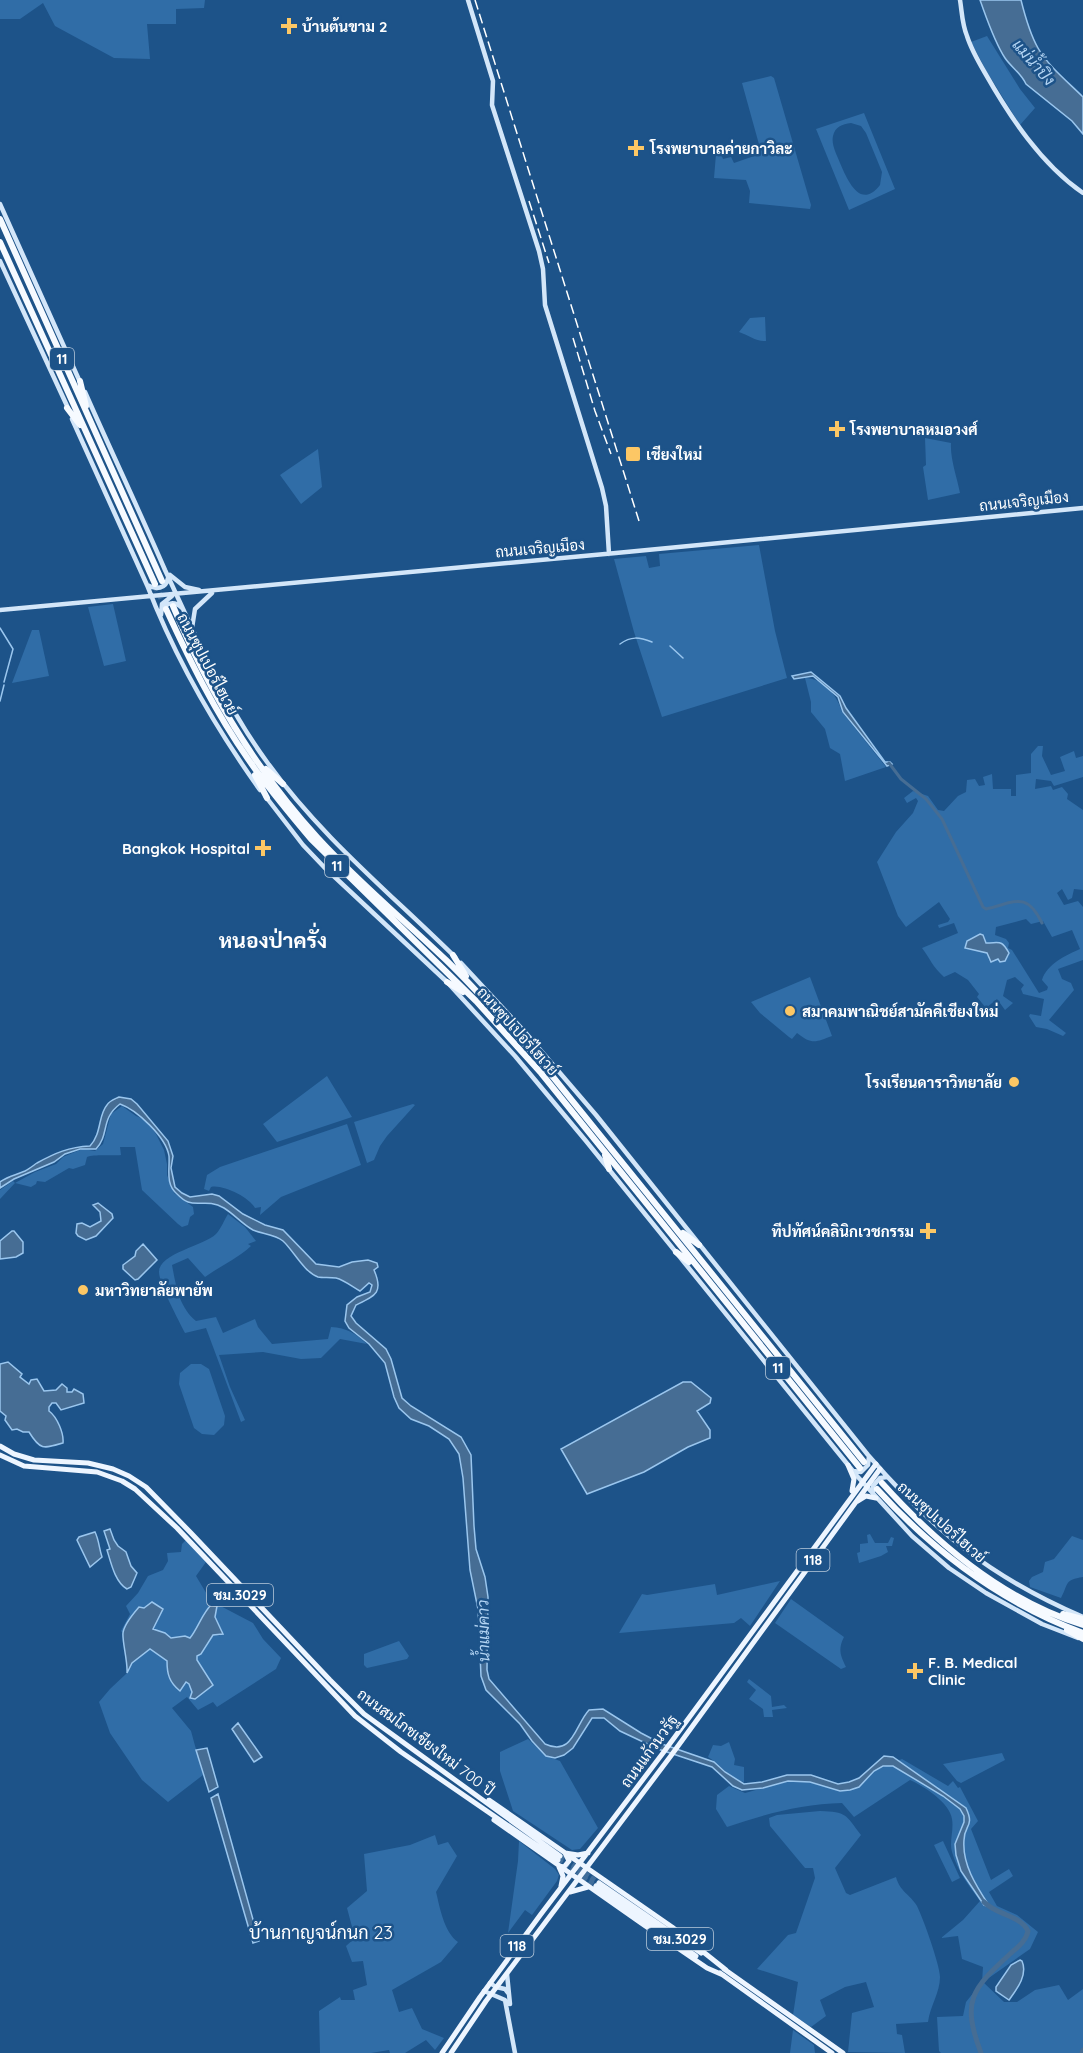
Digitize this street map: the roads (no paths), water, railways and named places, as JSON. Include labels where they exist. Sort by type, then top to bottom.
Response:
[{"type":"highway","name":"11","points":[[0,219],[91,423],[164,578]]},
{"type":"highway","name":"11","points":[[0,242],[89,438],[164,578]]},
{"type":"highway","points":[[80,381],[91,423]]},
{"type":"highway","points":[[68,408],[89,438]]},
{"type":"highway","name":"ถนนซุปเปอร์ไฮเวย์","points":[[167,609],[251,759],[310,839],[476,1000],[541,1073],[856,1470]]},
{"type":"highway","points":[[251,759],[283,784]]},
{"type":"highway","points":[[251,759],[267,798]]},
{"type":"highway","name":"ถนนซุปเปอร์ไฮเวย์","points":[[251,759],[316,836],[475,988],[545,1067],[866,1459]]},
{"type":"highway","points":[[453,955],[475,988]]},
{"type":"highway","points":[[447,982],[476,1000]]},
{"type":"highway","points":[[604,1151],[609,1169]]},
{"type":"highway","points":[[677,1230],[699,1245]]},
{"type":"highway","points":[[676,1252],[696,1268]]},
{"type":"highway","name":"ถนนซุปเปอร์ไฮเวย์","points":[[877,1491],[915,1518],[970,1565],[999,1585],[1047,1611],[1083,1625]]},
{"type":"highway","name":"ถนนซุปเปอร์ไฮเวย์","points":[[877,1491],[924,1537],[960,1567],[996,1592],[1048,1620],[1083,1633]]},
{"type":"highway","points":[[1047,1611],[1083,1618]]},
{"type":"highway","points":[[1048,1620],[1083,1640]]},
{"type":"main road","points":[[468,0],[493,81],[492,105],[539,251],[543,269],[545,305],[602,488],[606,506],[609,554]]},
{"type":"main road","points":[[960,0],[969,42],[1010,114],[1037,150],[1083,193]]},
{"type":"main road","points":[[0,204],[80,381],[168,587],[166,591],[152,597]]},
{"type":"main road","points":[[0,261],[162,621],[234,754],[303,845],[447,982],[515,1056],[848,1465],[861,1472],[868,1466],[866,1459]]},
{"type":"main road","name":"ถนนเจริญเมือง","points":[[0,610],[1083,508]]},
{"type":"main road","points":[[609,547],[616,553]]},
{"type":"main road","points":[[601,555],[609,547]]},
{"type":"main road","points":[[147,585],[159,588],[166,584],[164,578]]},
{"type":"main road","points":[[164,578],[176,581],[185,587],[214,591]]},
{"type":"main road","points":[[164,578],[177,594],[221,691],[283,784],[336,845],[453,955],[551,1061],[699,1245],[866,1459],[878,1466],[938,1528],[976,1559],[1017,1585],[1083,1618]]},
{"type":"main road","points":[[143,597],[147,585]]},
{"type":"main road","points":[[192,629],[195,609],[214,591]]},
{"type":"main road","points":[[167,609],[162,605],[177,594]]},
{"type":"main road","points":[[162,621],[167,609],[165,606],[171,603],[178,604],[184,610]]},
{"type":"main road","name":"ถนนสมโภชเชียงใหม่ 700 ปี","points":[[0,1446],[25,1458],[45,1462],[88,1463],[113,1469],[146,1487],[364,1714],[466,1788],[475,1790],[560,1858]]},
{"type":"main road","name":"ถนนสมโภชเชียงใหม่ 700 ปี","points":[[0,1455],[24,1466],[97,1472],[122,1480],[135,1489],[177,1528],[354,1716],[473,1802],[482,1811],[560,1858]]},
{"type":"main road","points":[[848,1465],[854,1483],[848,1500]]},
{"type":"main road","name":"ถนนแก้วนวรัฐ","points":[[442,2053],[484,1991],[673,1740],[862,1481],[878,1466]]},
{"type":"main road","name":"ถนนแก้วนวรัฐ","points":[[451,2053],[486,2001],[493,1996],[496,1987],[670,1757],[854,1504],[878,1466]]},
{"type":"main road","points":[[856,1470],[866,1487],[877,1491]]},
{"type":"main road","points":[[887,1477],[880,1478],[873,1486],[912,1536],[961,1577],[1016,1611],[1083,1640]]},
{"type":"main road","points":[[854,1504],[877,1491]]},
{"type":"main road","points":[[746,1638],[753,1642]]},
{"type":"main road","points":[[561,1888],[563,1876],[560,1858],[588,1853]]},
{"type":"main road","name":"ชม.3029","points":[[560,1858],[579,1864],[586,1869],[597,1882],[832,2053]]},
{"type":"main road","name":"ชม.3029","points":[[560,1858],[571,1875],[588,1887],[707,1968],[724,1973],[843,2053]]},
{"type":"main road","points":[[594,1858],[597,1882]]},
{"type":"main road","points":[[567,1893],[588,1887],[589,1879],[597,1882]]},
{"type":"main road","name":"ชม.3029","points":[[597,1882],[672,1927],[714,1959],[724,1973]]},
{"type":"main road","points":[[507,1974],[513,2040]]},
{"type":"main road","points":[[490,1983],[505,1989],[508,1993]]},
{"type":"main road","points":[[484,1991],[503,1998],[507,2003],[515,2053]]},
{"type":"water","name":"แม่น้ำปิง","points":[[980,0],[1021,0],[1030,31],[1042,55],[1083,97],[1083,134],[1072,121],[1026,84],[1007,61],[994,37]]},
{"type":"water","points":[[811,672],[840,696],[846,708],[885,762],[892,764],[887,766],[843,712],[838,697],[813,676],[794,679],[792,676]]},
{"type":"water","points":[[980,934],[983,935],[986,943],[1000,943],[1004,946],[1009,953],[1005,961],[1000,962],[998,959],[991,962],[987,953],[965,948],[967,941]]},
{"type":"water","points":[[119,1097],[131,1099],[137,1104],[168,1141],[173,1156],[171,1168],[175,1187],[182,1193],[190,1197],[212,1194],[219,1196],[243,1214],[265,1225],[283,1230],[316,1264],[339,1267],[352,1262],[368,1260],[377,1263],[378,1267],[374,1270],[378,1289],[373,1296],[356,1305],[351,1316],[386,1349],[402,1398],[461,1437],[471,1455],[476,1549],[485,1577],[488,1597],[487,1670],[489,1679],[545,1744],[554,1747],[568,1743],[589,1710],[603,1709],[662,1744],[714,1762],[744,1784],[787,1775],[811,1775],[838,1784],[859,1778],[884,1756],[893,1757],[966,1808],[969,1823],[964,1835],[965,1858],[971,1875],[990,1907],[984,1905],[961,1871],[956,1855],[955,1844],[964,1822],[960,1809],[893,1766],[883,1766],[874,1771],[859,1787],[850,1790],[840,1791],[810,1782],[788,1781],[763,1788],[742,1790],[733,1786],[712,1767],[658,1749],[620,1731],[604,1718],[592,1718],[573,1748],[564,1755],[555,1758],[546,1756],[520,1724],[486,1690],[481,1676],[478,1609],[470,1570],[459,1454],[449,1439],[429,1426],[411,1419],[399,1408],[385,1363],[369,1344],[349,1328],[345,1321],[347,1305],[357,1297],[370,1292],[372,1285],[369,1283],[360,1291],[339,1279],[318,1277],[308,1271],[280,1239],[253,1230],[218,1205],[192,1203],[182,1199],[171,1186],[169,1156],[157,1133],[142,1118],[120,1104],[110,1115],[103,1138],[96,1149],[80,1149],[65,1154],[54,1162],[14,1179],[0,1188],[0,1182],[3,1180],[25,1171],[50,1156],[69,1149],[90,1146],[96,1136],[104,1109],[109,1102]]},
{"type":"water","points":[[98,1203],[112,1214],[113,1218],[96,1236],[86,1240],[76,1233],[77,1224],[82,1223],[90,1227],[101,1221],[100,1212],[93,1205]]},
{"type":"water","points":[[12,1231],[23,1242],[23,1253],[16,1257],[0,1259],[0,1241]]},
{"type":"water","points":[[143,1244],[157,1260],[135,1280],[123,1269],[123,1265],[135,1256],[136,1251]]},
{"type":"water","points":[[8,1362],[22,1374],[20,1377],[29,1384],[31,1380],[37,1379],[44,1391],[56,1390],[62,1384],[67,1388],[67,1392],[72,1392],[74,1389],[83,1394],[84,1403],[61,1410],[56,1403],[52,1403],[49,1407],[49,1411],[59,1426],[63,1443],[46,1447],[39,1445],[29,1432],[12,1430],[5,1420],[6,1416],[0,1411],[0,1364]]},
{"type":"water","points":[[683,1382],[691,1382],[711,1398],[710,1403],[697,1411],[710,1430],[710,1438],[688,1447],[644,1472],[587,1494],[561,1449]]},
{"type":"water","points":[[110,1529],[114,1540],[126,1552],[131,1566],[137,1573],[131,1587],[127,1589],[116,1577],[107,1550],[110,1549],[104,1531]]},
{"type":"water","points":[[95,1532],[102,1557],[90,1567],[77,1540],[79,1537]]},
{"type":"water","points":[[152,1602],[163,1609],[153,1629],[171,1638],[185,1636],[190,1638],[211,1605],[217,1606],[215,1617],[223,1634],[213,1635],[201,1654],[197,1656],[197,1660],[213,1685],[195,1699],[190,1698],[192,1692],[186,1682],[180,1691],[176,1688],[169,1678],[167,1661],[150,1649],[132,1663],[127,1673],[124,1630],[129,1619],[139,1607],[144,1608]]},
{"type":"water","points":[[238,1723],[262,1757],[254,1762],[232,1729]]},
{"type":"water","points":[[207,1748],[218,1787],[209,1792],[196,1750]]},
{"type":"water","points":[[218,1794],[259,1941],[253,1943],[211,1798]]},
{"type":"water","points":[[1020,1960],[1024,1971],[1023,1977],[1009,2000],[996,1991],[996,1987],[1011,1965]]},
{"type":"waterway","points":[[0,628],[13,649],[4,682]]},
{"type":"waterway","points":[[620,644],[635,638],[652,642]]},
{"type":"waterway","points":[[670,646],[683,658]]},
{"type":"waterway","points":[[0,701],[4,685]]},
{"type":"waterway","points":[[889,763],[901,779],[926,799],[942,819],[983,907],[986,909],[1012,902],[1025,902],[1042,923]]},
{"type":"waterway","name":"น้ำแม่คาว","points":[[981,2053],[972,2020],[971,2008],[974,1997],[987,1976],[1021,1944],[1028,1931],[1014,1918],[995,1910],[984,1902]]},
{"type":"tunnel","points":[[155,585],[166,608]]},
{"type":"tunnel","points":[[560,1856],[599,1883]]},
{"type":"tunnel","points":[[558,1860],[596,1886]]},
{"type":"railway","points":[[475,0],[639,521]]},
{"type":"railway","points":[[529,201],[549,263]]},
{"type":"railway","points":[[573,338],[595,411],[611,454]]},
{"type":"place","name":"บ้านต้นขาม 2","points":[[289,26]]},
{"type":"place","name":"โรงพยาบาลค่ายกาวิละ","points":[[636,148]]},
{"type":"place","name":"โรงพยาบาลหมอวงศ์","points":[[837,429]]},
{"type":"place","name":"เชียงใหม่","points":[[633,454]]},
{"type":"place","name":"Bangkok Hospital","points":[[263,848]]},
{"type":"place","name":"สมาคมพาณิชย์สามัคคีเชียงใหม่","points":[[790,1011]]},
{"type":"place","name":"โรงเรียนดาราวิทยาลัย","points":[[1014,1082]]},
{"type":"place","name":"ทีปทัศน์คลินิกเวชกรรม","points":[[928,1231]]},
{"type":"place","name":"มหาวิทยาลัยพายัพ","points":[[83,1290]]},
{"type":"place","name":"F. B. Medical Clinic","points":[[915,1671]]},
{"type":"district","name":"หนองป่าครั่ง","points":[[273,940]]},
{"type":"district","name":"บ้านกาญจน์กนก 23","points":[[321,1932]]}]
